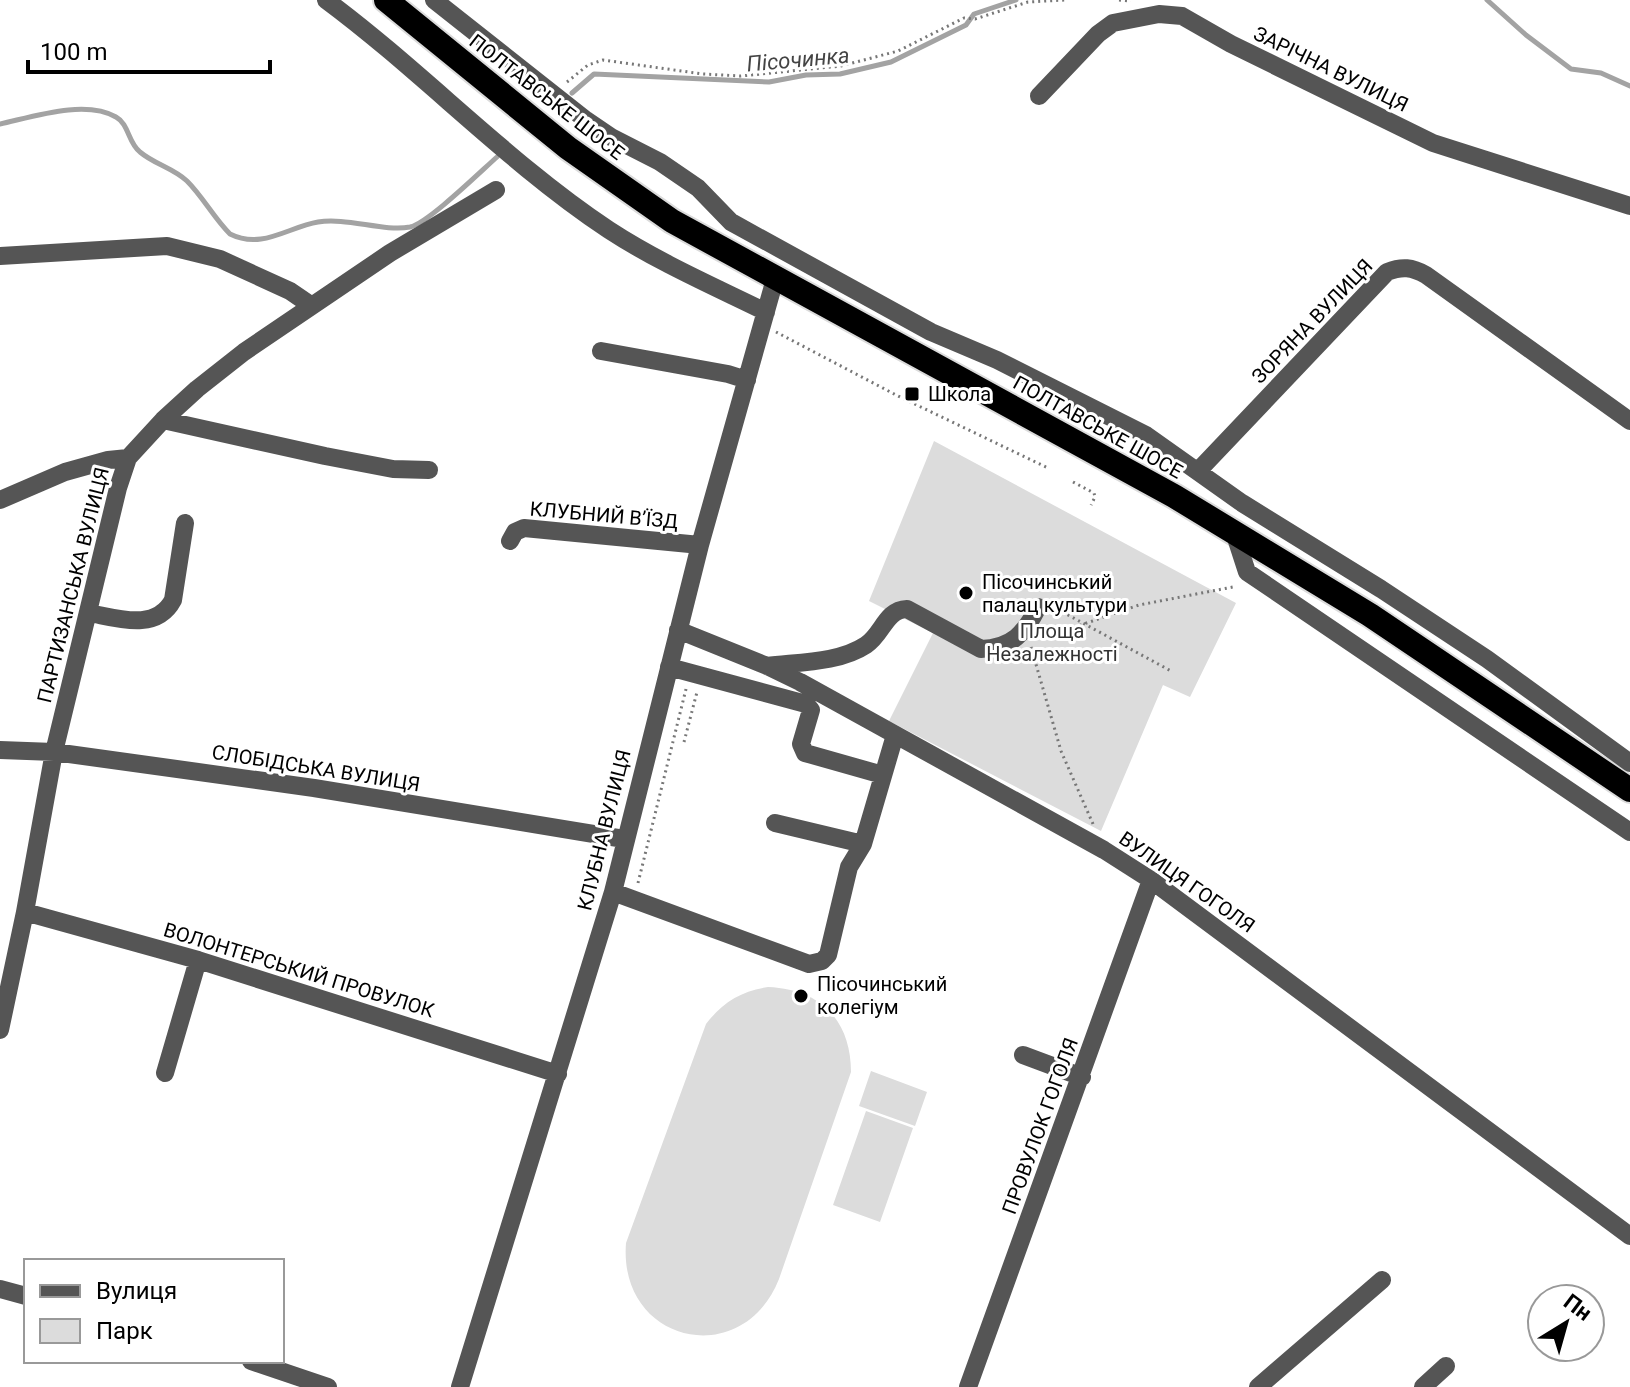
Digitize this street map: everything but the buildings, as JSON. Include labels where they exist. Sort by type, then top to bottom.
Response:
[{"type":"highway","name":"ПОЛТАВСЬКЕ ШОСЕ","points":[[386,0],[568,148],[672,221],[1161,488],[1383,623],[1630,790]]},
{"type":"street","points":[[326,0],[534,173],[608,229],[764,318]]},
{"type":"street","points":[[434,0],[611,137],[660,162],[698,188],[731,222],[931,332],[997,360],[1146,435],[1242,503],[1487,659],[1630,763]]},
{"type":"street","name":"ЗАРІЧНА ВУЛИЦЯ","points":[[1039,96],[1098,34],[1113,23],[1159,14],[1182,16],[1231,44],[1433,143],[1630,206]]},
{"type":"street","name":"ПАРТИЗАНСЬКА ВУЛИЦЯ","points":[[0,1030],[54,752],[128,458],[163,420],[244,352],[390,253],[496,190]]},
{"type":"street","points":[[0,256],[167,246],[220,259],[290,291],[312,306]]},
{"type":"street","name":"ЗОРЯНА ВУЛИЦЯ","points":[[1198,471],[1387,272],[1396,268],[1415,269],[1426,275],[1630,421]]},
{"type":"street","name":"КЛУБНА ВУЛИЦЯ","points":[[460,1387],[613,892],[700,545],[775,279]]},
{"type":"street","points":[[601,351],[747,380]]},
{"type":"street","points":[[163,420],[393,469],[429,470]]},
{"type":"street","points":[[0,500],[65,472],[128,458]]},
{"type":"street","points":[[89,613],[141,621],[169,606],[173,600],[185,523]]},
{"type":"street","name":"КЛУБНИЙ В’ЇЗД","points":[[510,541],[515,532],[524,528],[700,545]]},
{"type":"street","points":[[1234,532],[1247,572],[1630,832]]},
{"type":"street","points":[[767,666],[824,659],[863,648],[872,641],[890,615],[907,609],[981,649],[993,649],[1004,646],[1027,631],[1048,608]]},
{"type":"street","name":"ВУЛИЦЯ ГОГОЛЯ","points":[[678,630],[767,666],[1104,850],[1151,880],[1630,1236]]},
{"type":"street","points":[[669,667],[806,704],[811,712],[801,744],[805,753],[883,775]]},
{"type":"street","points":[[613,892],[809,964],[818,963],[828,955],[849,867],[863,844],[895,735]]},
{"type":"street","name":"СЛОБІДСЬКА ВУЛИЦЯ","points":[[0,750],[54,752],[314,788],[624,839]]},
{"type":"street","points":[[775,823],[863,844]]},
{"type":"street","name":"ПРОВУЛОК ГОГОЛЯ","points":[[968,1387],[1151,880]]},
{"type":"street","name":"ВОЛОНТЕРСЬКИЙ ПРОВУЛОК","points":[[25,912],[198,960],[558,1074]]},
{"type":"street","points":[[165,1073],[198,960]]},
{"type":"street","points":[[1023,1055],[1082,1077]]},
{"type":"street","points":[[1258,1387],[1382,1280]]},
{"type":"street","points":[[0,1289],[24,1295]]},
{"type":"street","points":[[257,1363],[328,1387]]},
{"type":"street","points":[[1423,1387],[1446,1366]]},
{"type":"path","points":[[553,95],[595,61],[741,76],[841,66],[898,51],[964,18],[975,19],[1028,2],[1065,0]]},
{"type":"path","points":[[764,318],[898,396],[1048,468]]},
{"type":"path","points":[[1073,482],[1094,493],[1091,505]]},
{"type":"path","points":[[1104,850],[1061,751],[1029,641],[1086,625],[1139,605],[1233,587]]},
{"type":"path","points":[[1048,608],[1171,671]]},
{"type":"path","points":[[684,742],[695,674]]},
{"type":"path","points":[[634,898],[671,750],[695,674]]},
{"type":"path","points":[[671,750],[677,751]]},
{"type":"green space","name":"Площа Незалежності","points":[[934,441],[1236,603],[1190,697],[1163,685],[1101,831],[889,721],[933,633],[869,601]]},
{"type":"green space","points":[[768,987],[803,994],[829,1011],[845,1037],[851,1072],[779,1279],[761,1308],[738,1327],[712,1335],[686,1333],[661,1323],[641,1304],[629,1277],[626,1243],[706,1024],[733,999]]},
{"type":"green space","points":[[871,1071],[927,1092],[915,1126],[859,1106]]},
{"type":"green space","points":[[866,1111],[913,1128],[880,1222],[833,1205]]},
{"type":"waterway","name":"Пісочинка","points":[[572,93],[594,74],[769,82],[806,75],[840,74],[891,62],[966,25],[974,14],[1016,0]]},
{"type":"waterway","name":"Пісочинка","points":[[1487,0],[1571,69],[1601,73],[1630,86]]},
{"type":"waterway","name":"Пісочинка","points":[[0,124],[74,109],[103,112],[116,117],[124,124],[136,148],[187,181],[230,234],[253,240],[329,221],[389,228],[410,227],[441,207],[497,157]]},
{"type":"place","name":"Школа","points":[[912,394]]},
{"type":"place","name":"Пісочинський палац культури","points":[[966,593]]},
{"type":"place","name":"Пісочинський колегіум","points":[[801,996]]}]
